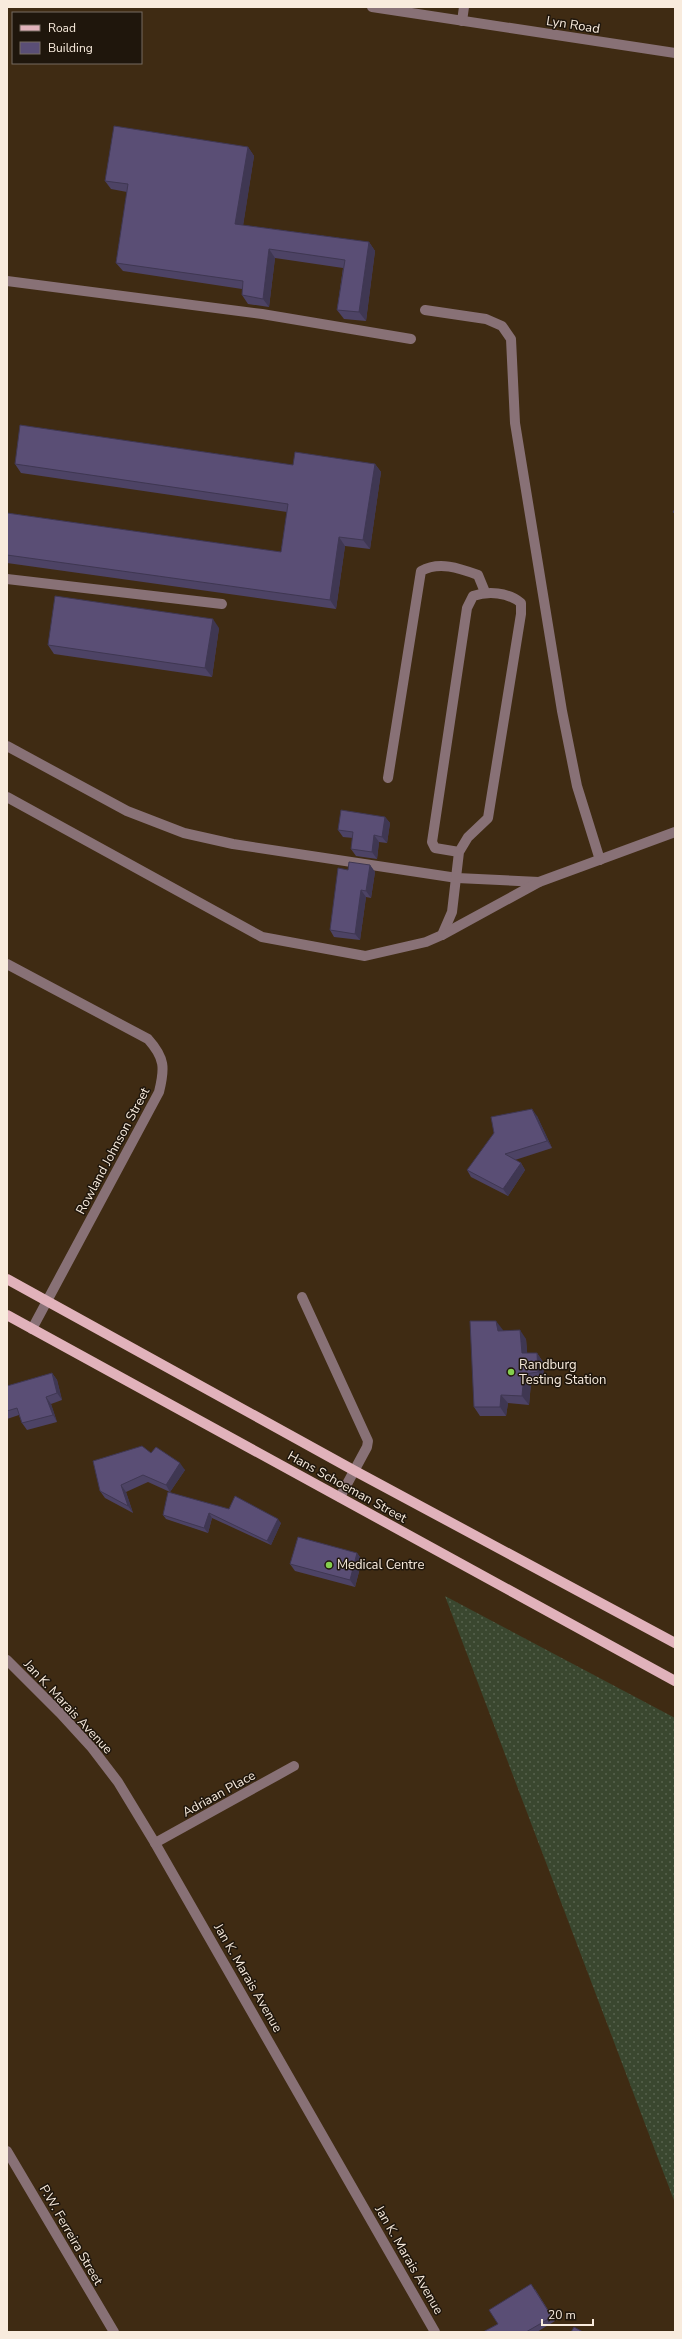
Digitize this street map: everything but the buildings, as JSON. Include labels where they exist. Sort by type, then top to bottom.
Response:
[{"type":"main road","name":"Hans Schoeman Street","points":[[7,1279],[355,1471],[675,1643]]},
{"type":"main road","name":"Hans Schoeman Street","points":[[7,1315],[675,1681]]},
{"type":"street","name":"Lyn Road","points":[[372,7],[675,53]]},
{"type":"street","points":[[462,21],[464,7]]},
{"type":"street","points":[[7,281],[262,314],[411,339]]},
{"type":"street","points":[[425,310],[486,319],[502,326],[511,339],[515,424],[562,710],[577,786],[600,860]]},
{"type":"street","points":[[388,778],[421,571],[430,566],[459,568],[478,575],[485,592]]},
{"type":"street","points":[[7,579],[222,604]]},
{"type":"street","points":[[442,935],[452,912],[459,852],[468,837],[488,818],[522,614],[521,603],[514,598],[485,592],[473,596],[467,608],[432,842],[435,848],[459,852]]},
{"type":"street","points":[[7,746],[127,812],[184,833],[233,844],[457,878],[539,882]]},
{"type":"street","points":[[7,797],[262,937],[365,956],[426,942],[442,935],[539,882],[675,832]]},
{"type":"street","name":"Rowland Johnson Street","points":[[7,964],[148,1039],[162,1058],[164,1073],[159,1092],[48,1302],[32,1329]]},
{"type":"street","points":[[302,1297],[366,1434],[367,1447],[340,1497]]},
{"type":"street","name":"Jan K. Marais Avenue","points":[[7,1660],[60,1713],[92,1748],[118,1782],[155,1843],[435,2332]]},
{"type":"street","name":"Adriaan Place","points":[[155,1843],[294,1766]]},
{"type":"street","name":"P.W. Ferreira Street","points":[[7,2151],[114,2332]]},
{"type":"green space","points":[[445,1596],[675,1718],[675,2203]]},
{"type":"place","name":"Randburg Testing Station","points":[[511,1372]]},
{"type":"place","name":"Medical Centre","points":[[329,1565]]}]
